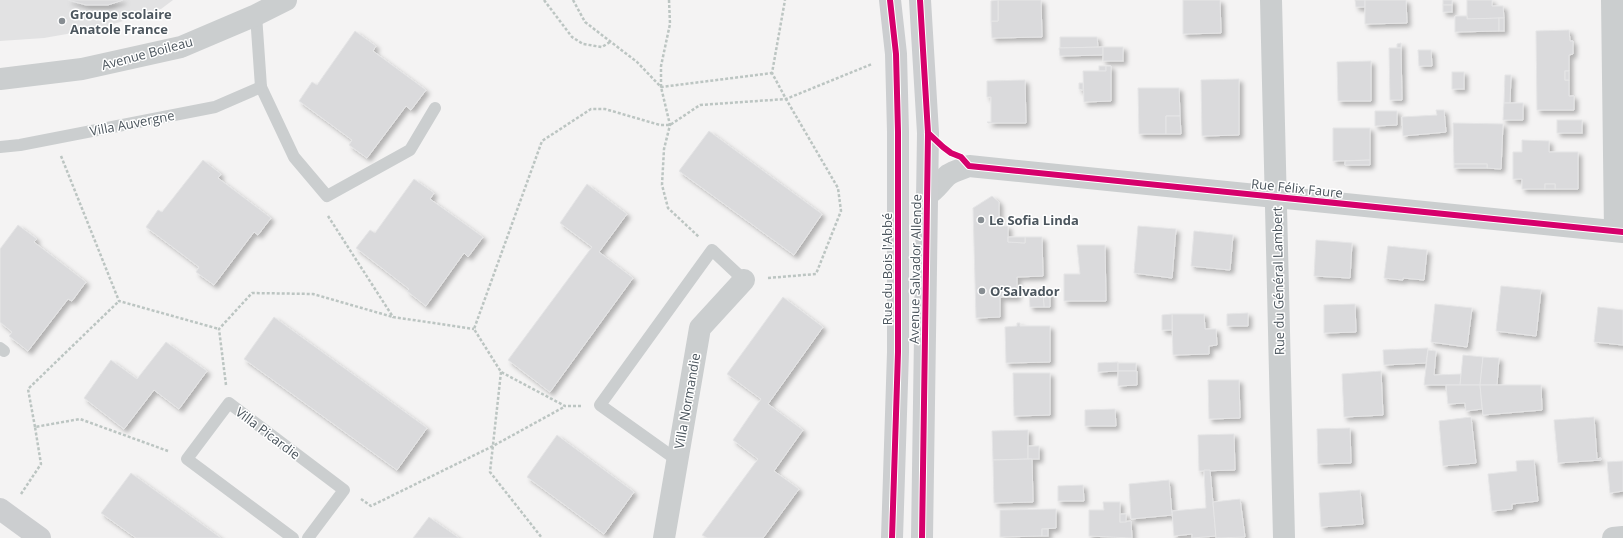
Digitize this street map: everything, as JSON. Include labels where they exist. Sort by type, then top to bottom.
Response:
[{"type":"main road","name":"Rue du Bois l'Abbé","points":[[890,0],[896,54],[898,352],[892,538]]},
{"type":"main road","name":"Avenue Salvador Allende","points":[[920,0],[928,133],[922,538]]},
{"type":"main road","points":[[4,512],[40,538]]},
{"type":"street","name":"Avenue Boileau","points":[[0,79],[82,69],[181,46],[254,8],[286,0]]},
{"type":"street","name":"Rue du Général Lambert","points":[[1271,0],[1284,538]]},
{"type":"street","points":[[1612,0],[1619,232]]},
{"type":"street","name":"Rue Félix Faure","points":[[927,195],[934,191],[950,174],[969,166],[1619,232]]},
{"type":"street","name":"Villa Normandie","points":[[664,538],[700,328],[744,280]]},
{"type":"street","points":[[1612,538],[1623,537]]},
{"type":"lane","points":[[254,8],[261,87],[294,157],[327,196],[410,150],[435,108]]},
{"type":"lane","name":"Villa Auvergne","points":[[0,147],[215,107],[261,87]]},
{"type":"lane","points":[[677,460],[600,405],[712,250],[744,280]]},
{"type":"lane","name":"Villa Picardie","points":[[187,459],[228,403],[344,490]]},
{"type":"lane","points":[[187,459],[293,538]]},
{"type":"lane","points":[[308,538],[344,490]]},
{"type":"path","points":[[544,0],[572,37],[583,44],[602,47],[610,42]]},
{"type":"path","points":[[573,0],[585,22],[637,62],[661,87]]},
{"type":"path","points":[[669,0],[670,24],[661,66],[661,87],[670,125],[664,149],[662,185],[668,208],[712,250]]},
{"type":"path","points":[[744,280],[816,274],[841,211],[838,188],[772,73],[786,0]]},
{"type":"path","points":[[474,329],[542,141],[591,109],[604,109],[660,125],[670,125],[700,105],[786,99],[896,54]]},
{"type":"path","points":[[661,87],[772,73]]},
{"type":"path","points":[[54,138],[119,301]]},
{"type":"path","points":[[327,196],[328,215],[393,317]]},
{"type":"path","points":[[228,403],[219,329],[252,292],[313,294],[393,317],[474,329],[501,372],[565,406]]},
{"type":"path","points":[[119,301],[219,329]]},
{"type":"path","points":[[4,512],[41,464],[28,389],[119,301]]},
{"type":"path","points":[[501,372],[490,472],[542,538]]},
{"type":"path","points":[[344,490],[371,506],[493,446],[565,406],[600,405]]},
{"type":"path","points":[[35,427],[80,419],[187,459]]},
{"type":"shaded area","name":"Groupe scolaire Anatole France","points":[[0,0],[173,0],[161,9],[101,28],[44,38],[0,41]]},
{"type":"building","points":[[68,0],[123,0],[108,5],[86,5]]},
{"type":"building","points":[[998,0],[1041,0],[1042,37],[992,38],[991,21],[998,21]]},
{"type":"building","points":[[998,0],[998,21],[991,21],[991,1]]},
{"type":"building","points":[[1183,0],[1220,0],[1221,33],[1183,34]]},
{"type":"building","points":[[1355,0],[1365,0],[1365,7],[1356,7]]},
{"type":"building","points":[[1365,0],[1406,0],[1407,23],[1365,24]]},
{"type":"building","points":[[1443,0],[1452,0],[1452,5],[1443,5]]},
{"type":"building","points":[[1467,0],[1492,0],[1492,6],[1503,6],[1504,18],[1467,19]]},
{"type":"building","points":[[1443,5],[1452,5],[1452,12],[1443,12]]},
{"type":"building","points":[[1455,16],[1467,16],[1467,19],[1499,18],[1499,31],[1455,32]]},
{"type":"building","points":[[1499,18],[1504,18],[1504,31],[1499,31]]},
{"type":"building","points":[[1569,30],[1570,41],[1573,41],[1573,54],[1569,55],[1569,71],[1565,71],[1565,80],[1569,80],[1569,96],[1574,96],[1574,110],[1537,110],[1536,31]]},
{"type":"building","points":[[355,31],[376,46],[373,51],[426,90],[411,110],[406,106],[367,158],[349,145],[352,140],[299,101],[312,82],[317,85]]},
{"type":"building","points":[[1060,37],[1097,37],[1098,47],[1060,48]]},
{"type":"building","points":[[1401,43],[1401,48],[1397,48],[1397,44]]},
{"type":"building","points":[[1103,47],[1103,55],[1060,56],[1059,48]]},
{"type":"building","points":[[1103,47],[1123,47],[1123,61],[1103,61]]},
{"type":"building","points":[[1389,48],[1401,48],[1402,100],[1390,100]]},
{"type":"building","points":[[1418,50],[1431,50],[1432,66],[1419,66]]},
{"type":"building","points":[[1371,61],[1371,101],[1338,101],[1337,62]]},
{"type":"building","points":[[1099,66],[1106,66],[1106,71],[1099,71]]},
{"type":"building","points":[[1106,66],[1111,66],[1111,101],[1084,102],[1083,71],[1106,71]]},
{"type":"building","points":[[1565,71],[1569,71],[1569,80],[1565,80]]},
{"type":"building","points":[[1452,72],[1464,72],[1464,89],[1452,89]]},
{"type":"building","points":[[1505,75],[1511,75],[1510,103],[1504,103]]},
{"type":"building","points":[[1239,79],[1239,135],[1202,136],[1201,80]]},
{"type":"building","points":[[1025,80],[1026,123],[988,123],[987,122],[991,122],[991,97],[987,97],[987,81]]},
{"type":"building","points":[[1079,83],[1083,83],[1083,90],[1079,89]]},
{"type":"building","points":[[1138,88],[1179,88],[1180,116],[1166,116],[1166,134],[1139,134]]},
{"type":"building","points":[[1504,103],[1523,103],[1523,120],[1503,120]]},
{"type":"building","points":[[1436,110],[1444,110],[1446,132],[1403,136],[1402,117],[1437,115]]},
{"type":"building","points":[[1375,111],[1397,111],[1397,125],[1375,126]]},
{"type":"building","points":[[1166,116],[1180,116],[1181,134],[1166,134]]},
{"type":"building","points":[[1557,120],[1582,120],[1582,133],[1557,133]]},
{"type":"building","points":[[1453,123],[1503,124],[1501,169],[1487,168],[1487,164],[1454,164]]},
{"type":"building","points":[[1333,128],[1370,128],[1370,160],[1333,161]]},
{"type":"building","points":[[709,131],[822,214],[794,255],[679,171]]},
{"type":"building","points":[[1522,140],[1549,141],[1549,152],[1578,152],[1578,189],[1555,189],[1555,184],[1545,184],[1545,189],[1522,189],[1522,179],[1513,179],[1513,152],[1522,152]]},
{"type":"building","points":[[203,160],[221,174],[218,178],[271,218],[258,235],[254,232],[214,285],[196,272],[199,267],[146,227],[158,210],[162,212]]},
{"type":"building","points":[[1370,160],[1370,165],[1345,165],[1345,161]]},
{"type":"building","points":[[1454,164],[1487,164],[1487,168],[1454,168]]},
{"type":"building","points":[[414,179],[434,193],[430,199],[483,237],[468,257],[464,253],[426,306],[407,291],[409,289],[356,248],[370,230],[375,233]]},
{"type":"building","points":[[587,184],[627,214],[599,252],[633,278],[550,392],[508,360],[592,247],[560,223]]},
{"type":"building","points":[[1545,184],[1555,184],[1555,189],[1545,189]]},
{"type":"building","points":[[992,196],[999,202],[999,226],[1008,226],[1008,242],[1025,243],[1025,237],[1042,237],[1043,276],[1017,277],[1017,297],[1000,297],[1000,317],[976,318],[973,208]]},
{"type":"building","points":[[18,225],[37,239],[34,242],[86,282],[72,301],[68,299],[28,351],[9,336],[12,332],[0,322],[0,249]]},
{"type":"building","points":[[1138,226],[1176,229],[1172,278],[1134,273]]},
{"type":"building","points":[[1194,231],[1233,235],[1230,270],[1191,266]]},
{"type":"building","points":[[1008,237],[1025,237],[1025,243],[1008,242]]},
{"type":"building","points":[[1316,240],[1352,243],[1350,278],[1314,276]]},
{"type":"building","points":[[1077,245],[1105,245],[1106,301],[1064,301],[1064,274],[1080,274]]},
{"type":"building","points":[[1388,246],[1427,250],[1424,280],[1384,278]]},
{"type":"building","points":[[1501,286],[1541,290],[1536,336],[1496,331]]},
{"type":"building","points":[[1050,290],[1050,307],[1044,307],[1043,291]]},
{"type":"building","points":[[1029,291],[1043,291],[1044,307],[1030,307]]},
{"type":"building","points":[[783,297],[823,327],[768,404],[803,430],[774,471],[799,489],[763,538],[707,538],[702,535],[758,459],[733,440],[761,399],[727,374]]},
{"type":"building","points":[[1355,304],[1356,332],[1324,333],[1324,305]]},
{"type":"building","points":[[1435,304],[1472,308],[1467,347],[1431,342]]},
{"type":"building","points":[[1598,307],[1623,310],[1623,345],[1594,342]]},
{"type":"building","points":[[1248,313],[1248,326],[1227,326],[1227,314]]},
{"type":"building","points":[[1172,314],[1204,314],[1205,329],[1216,329],[1217,345],[1209,346],[1209,354],[1173,355]]},
{"type":"building","points":[[1172,314],[1172,330],[1162,330],[1162,315]]},
{"type":"building","points":[[274,317],[427,428],[397,470],[244,359]]},
{"type":"building","points":[[1017,323],[1020,323],[1020,326],[1050,326],[1050,362],[1006,363],[1005,327],[1017,326]]},
{"type":"building","points":[[166,342],[207,371],[179,409],[154,390],[124,429],[84,398],[111,360],[137,379]]},
{"type":"building","points":[[1428,348],[1426,363],[1384,365],[1383,350]]},
{"type":"building","points":[[1428,350],[1436,351],[1434,375],[1461,374],[1460,385],[1424,385]]},
{"type":"building","points":[[1463,355],[1483,357],[1480,385],[1460,385]]},
{"type":"building","points":[[1483,357],[1499,358],[1497,385],[1480,385]]},
{"type":"building","points":[[1118,362],[1118,371],[1098,372],[1098,363]]},
{"type":"building","points":[[1118,363],[1136,363],[1136,371],[1118,371]]},
{"type":"building","points":[[1118,371],[1137,371],[1137,385],[1118,386]]},
{"type":"building","points":[[1381,371],[1383,415],[1344,417],[1342,374]]},
{"type":"building","points":[[1013,373],[1050,373],[1050,415],[1014,416]]},
{"type":"building","points":[[1208,380],[1239,380],[1240,418],[1209,419]]},
{"type":"building","points":[[1446,385],[1480,385],[1482,409],[1466,411],[1465,403],[1448,404]]},
{"type":"building","points":[[1480,385],[1541,385],[1542,410],[1483,415]]},
{"type":"building","points":[[1115,409],[1116,426],[1085,426],[1085,410]]},
{"type":"building","points":[[1471,417],[1476,463],[1443,466],[1439,421]]},
{"type":"building","points":[[1594,417],[1597,459],[1601,458],[1601,460],[1558,463],[1554,420]]},
{"type":"building","points":[[1350,428],[1351,463],[1318,464],[1317,429]]},
{"type":"building","points":[[1028,430],[1028,459],[993,460],[992,431]]},
{"type":"building","points":[[1234,434],[1235,470],[1199,471],[1198,435]]},
{"type":"building","points":[[557,435],[634,492],[604,534],[527,477]]},
{"type":"building","points":[[1028,446],[1039,446],[1039,459],[1028,459]]},
{"type":"building","points":[[1032,459],[1033,502],[994,503],[993,460]]},
{"type":"building","points":[[1534,460],[1538,501],[1512,504],[1512,509],[1492,511],[1488,474],[1517,471],[1516,461]]},
{"type":"building","points":[[1623,461],[1623,491],[1610,493],[1607,462]]},
{"type":"building","points":[[1204,470],[1210,470],[1216,536],[1192,538],[1192,534],[1174,536],[1172,511],[1206,508]]},
{"type":"building","points":[[131,473],[221,538],[136,538],[101,513]]},
{"type":"building","points":[[1169,480],[1172,515],[1131,519],[1129,484]]},
{"type":"building","points":[[1083,485],[1084,501],[1058,501],[1058,486]]},
{"type":"building","points":[[1360,490],[1363,524],[1321,527],[1319,493]]},
{"type":"building","points":[[1240,499],[1245,537],[1216,538],[1213,502]]},
{"type":"building","points":[[1103,502],[1120,502],[1120,522],[1131,521],[1132,538],[1089,536],[1089,510],[1104,510]]},
{"type":"building","points":[[1056,509],[1056,528],[1042,529],[1042,536],[1000,537],[1000,510]]},
{"type":"building","points":[[1120,514],[1126,514],[1126,522],[1120,522]]},
{"type":"building","points":[[429,517],[459,538],[413,538]]},
{"type":"building","points":[[1042,529],[1048,529],[1048,536],[1042,536]]},
{"type":"cycle path","points":[[890,0],[896,54],[898,132],[898,352],[892,538]]},
{"type":"cycle path","points":[[920,0],[928,133],[922,538]]},
{"type":"cycle path","points":[[928,133],[951,153],[961,157],[969,166],[1623,232]]},
{"type":"place","name":"Groupe scolaire Anatole France","points":[[62,21]]},
{"type":"place","name":"Le Sofia Linda","points":[[981,220]]},
{"type":"place","name":"O’Salvador","points":[[982,291]]}]
